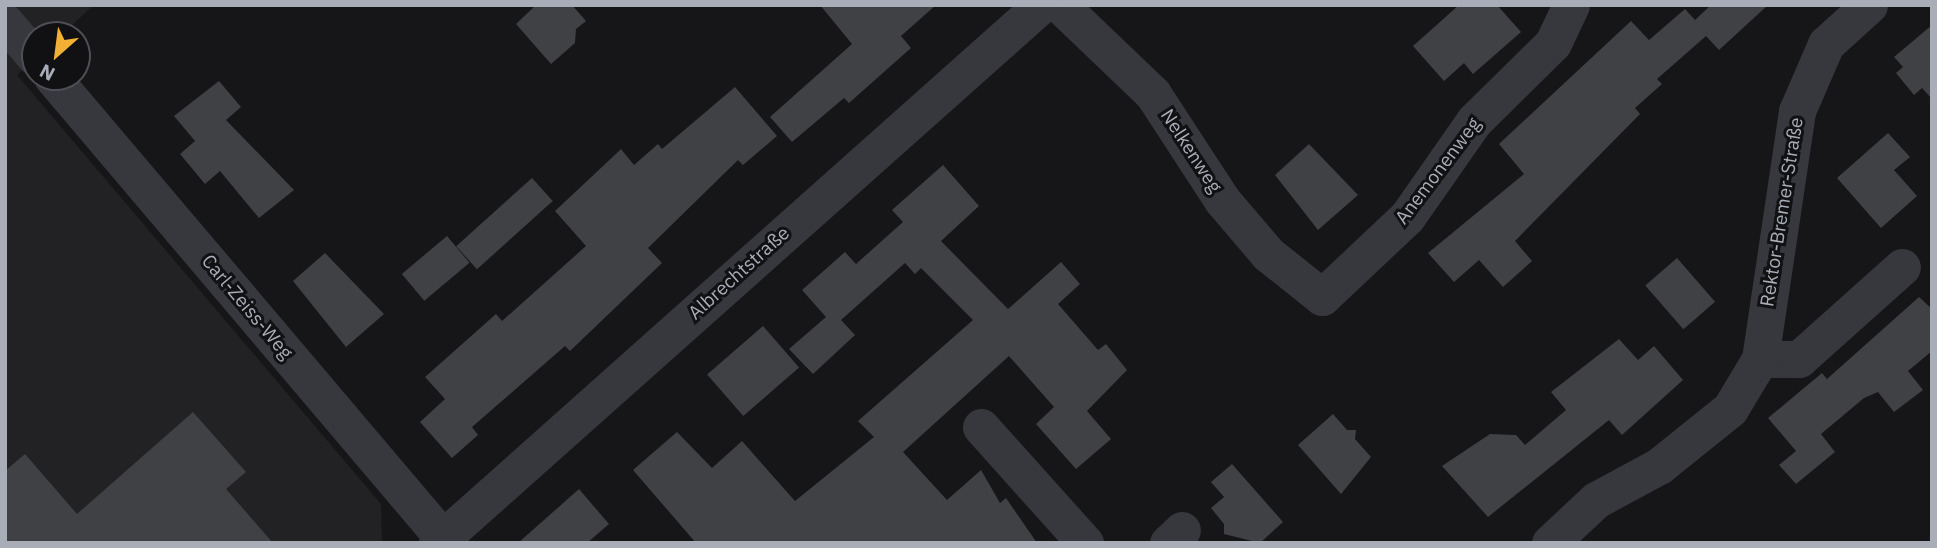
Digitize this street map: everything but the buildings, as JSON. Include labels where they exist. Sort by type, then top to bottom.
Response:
[{"type":"street","name":"Albrechtstraße","points":[[440,540],[1041,5]]},
{"type":"street","name":"Nelkenweg","points":[[1060,5],[1153,94],[1222,200],[1268,254],[1322,297]]},
{"type":"street","name":"Anemonenweg","points":[[1322,297],[1407,217],[1474,121],[1553,43],[1571,5]]},
{"type":"street","name":"Rektor-Bremer-Straße","points":[[1550,543],[1596,500],[1659,466],[1730,409],[1760,359],[1797,111],[1826,44],[1869,5]]},
{"type":"street","points":[[5,22],[21,41]]},
{"type":"street","name":"Carl-Zeiss-Weg","points":[[64,91],[440,540]]},
{"type":"street","points":[[1760,359],[1799,359],[1902,267]]},
{"type":"street","points":[[982,428],[1086,543]]},
{"type":"shaded area","points":[[5,5],[94,5],[76,21],[21,21],[21,71],[17,75],[21,80],[21,91],[31,91],[381,504],[382,543],[5,543]]}]
